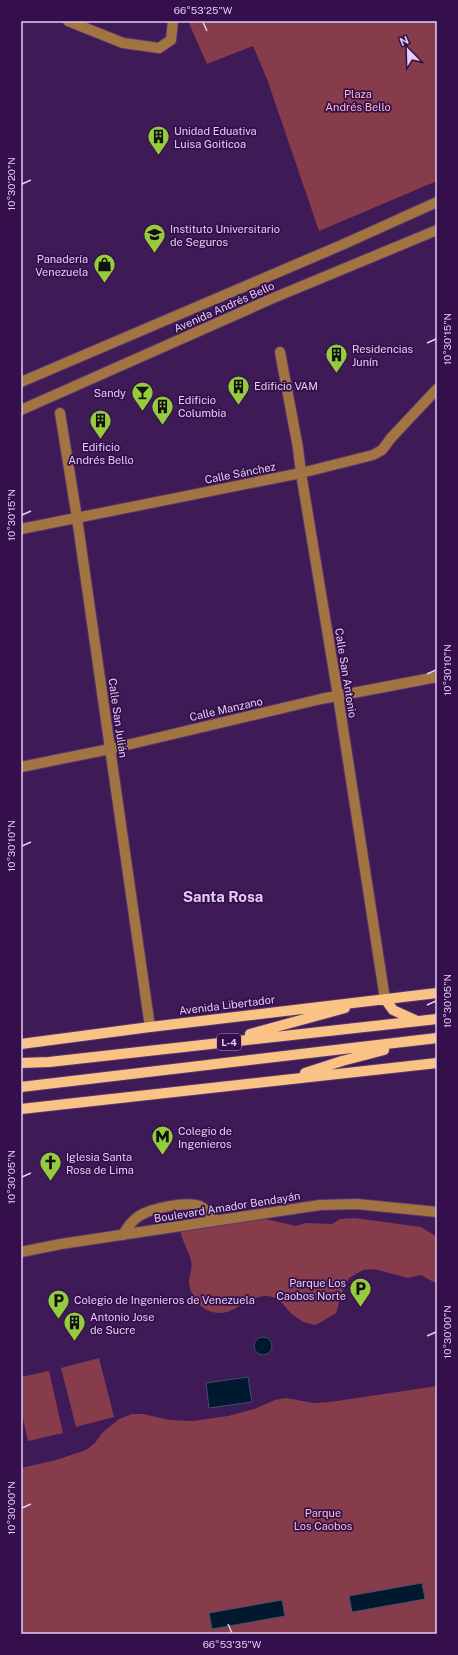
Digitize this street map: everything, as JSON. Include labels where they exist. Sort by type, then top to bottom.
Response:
[{"type":"main road","name":"Avenida Libertador","points":[[21,1044],[437,993]]},
{"type":"main road","points":[[385,999],[393,1010],[405,1017],[417,1021]]},
{"type":"main road","name":"L-4","points":[[216,1043],[324,1015],[366,1001]]},
{"type":"main road","name":"L-4","points":[[21,1063],[49,1062],[437,1019]]},
{"type":"main road","name":"L-4","points":[[21,1087],[437,1038]]},
{"type":"main road","name":"L-4","points":[[286,1080],[342,1061],[418,1041]]},
{"type":"main road","name":"L-4","points":[[21,1109],[437,1063]]},
{"type":"street","points":[[68,21],[123,43],[159,48],[171,40],[173,21]]},
{"type":"street","name":"Avenida Andrés Bello","points":[[21,382],[344,244],[437,202]]},
{"type":"street","name":"Avenida Andrés Bello","points":[[21,410],[271,299],[437,230]]},
{"type":"street","name":"Calle San Antonio","points":[[280,352],[298,448],[385,999]]},
{"type":"street","name":"Calle Sánchez","points":[[21,529],[301,473],[373,455],[382,450],[391,438],[437,389]]},
{"type":"street","name":"Calle San Julián","points":[[60,413],[77,518],[150,1027]]},
{"type":"street","name":"Calle Manzano","points":[[21,767],[110,749],[321,699],[437,678]]},
{"type":"street","points":[[123,1235],[128,1226],[140,1216],[153,1210],[188,1204],[199,1206],[206,1210],[216,1220]]},
{"type":"street","name":"Boulevard Amador Bendayán","points":[[21,1252],[216,1220],[337,1204],[356,1204],[437,1212]]},
{"type":"green space","name":"Plaza Andrés Bello","points":[[188,21],[437,21],[437,181],[319,231],[267,79],[253,46],[207,64]]},
{"type":"green space","points":[[257,1217],[296,1226],[305,1223],[332,1224],[340,1219],[355,1218],[421,1227],[437,1237],[437,1284],[421,1275],[408,1278],[374,1269],[363,1270],[349,1278],[344,1287],[336,1313],[316,1325],[301,1320],[292,1314],[280,1301],[267,1296],[262,1296],[252,1300],[227,1312],[220,1313],[206,1310],[196,1301],[190,1289],[190,1257],[180,1229]]},
{"type":"green space","points":[[99,1358],[114,1417],[76,1427],[61,1368]]},
{"type":"green space","points":[[49,1371],[63,1433],[28,1441],[21,1411],[21,1377]]},
{"type":"green space","name":"Parque Los Caobos","points":[[437,1386],[437,1634],[21,1634],[21,1468],[56,1460],[86,1450],[95,1443],[102,1433],[119,1419],[132,1414],[143,1414],[170,1420],[193,1421],[228,1416],[254,1409],[275,1400],[286,1398],[314,1403],[330,1402]]},
{"type":"water","points":[[263,1337],[269,1340],[272,1346],[269,1352],[263,1355],[257,1352],[254,1346],[257,1340]]},
{"type":"water","points":[[248,1377],[252,1402],[209,1408],[206,1383]]},
{"type":"water","points":[[422,1583],[425,1599],[352,1612],[349,1596]]},
{"type":"water","points":[[282,1600],[285,1616],[212,1629],[209,1613]]},
{"type":"place","name":"Unidad Eduativa Luisa Goiticoa","points":[[158,156]]},
{"type":"place","name":"Instituto Universitario de Seguros","points":[[154,254]]},
{"type":"place","name":"Panadería Venezuela","points":[[104,284]]},
{"type":"place","name":"Residencias Junín","points":[[337,374]]},
{"type":"place","name":"Edificio VAM","points":[[239,406]]},
{"type":"place","name":"Sandy","points":[[142,412]]},
{"type":"place","name":"Edificio Columbia","points":[[162,426]]},
{"type":"place","name":"Edificio Andrés Bello","points":[[101,440]]},
{"type":"place","name":"Colegio de Ingenieros","points":[[162,1156]]},
{"type":"place","name":"Iglesia Santa Rosa de Lima","points":[[51,1182]]},
{"type":"place","name":"Parque Los Caobos Norte","points":[[361,1308]]},
{"type":"place","name":"Colegio de Ingenieros de Venezuela","points":[[58,1320]]},
{"type":"place","name":"Antonio Jose de Sucre","points":[[74,1342]]},
{"type":"district","name":"Santa Rosa","points":[[223,896]]}]
